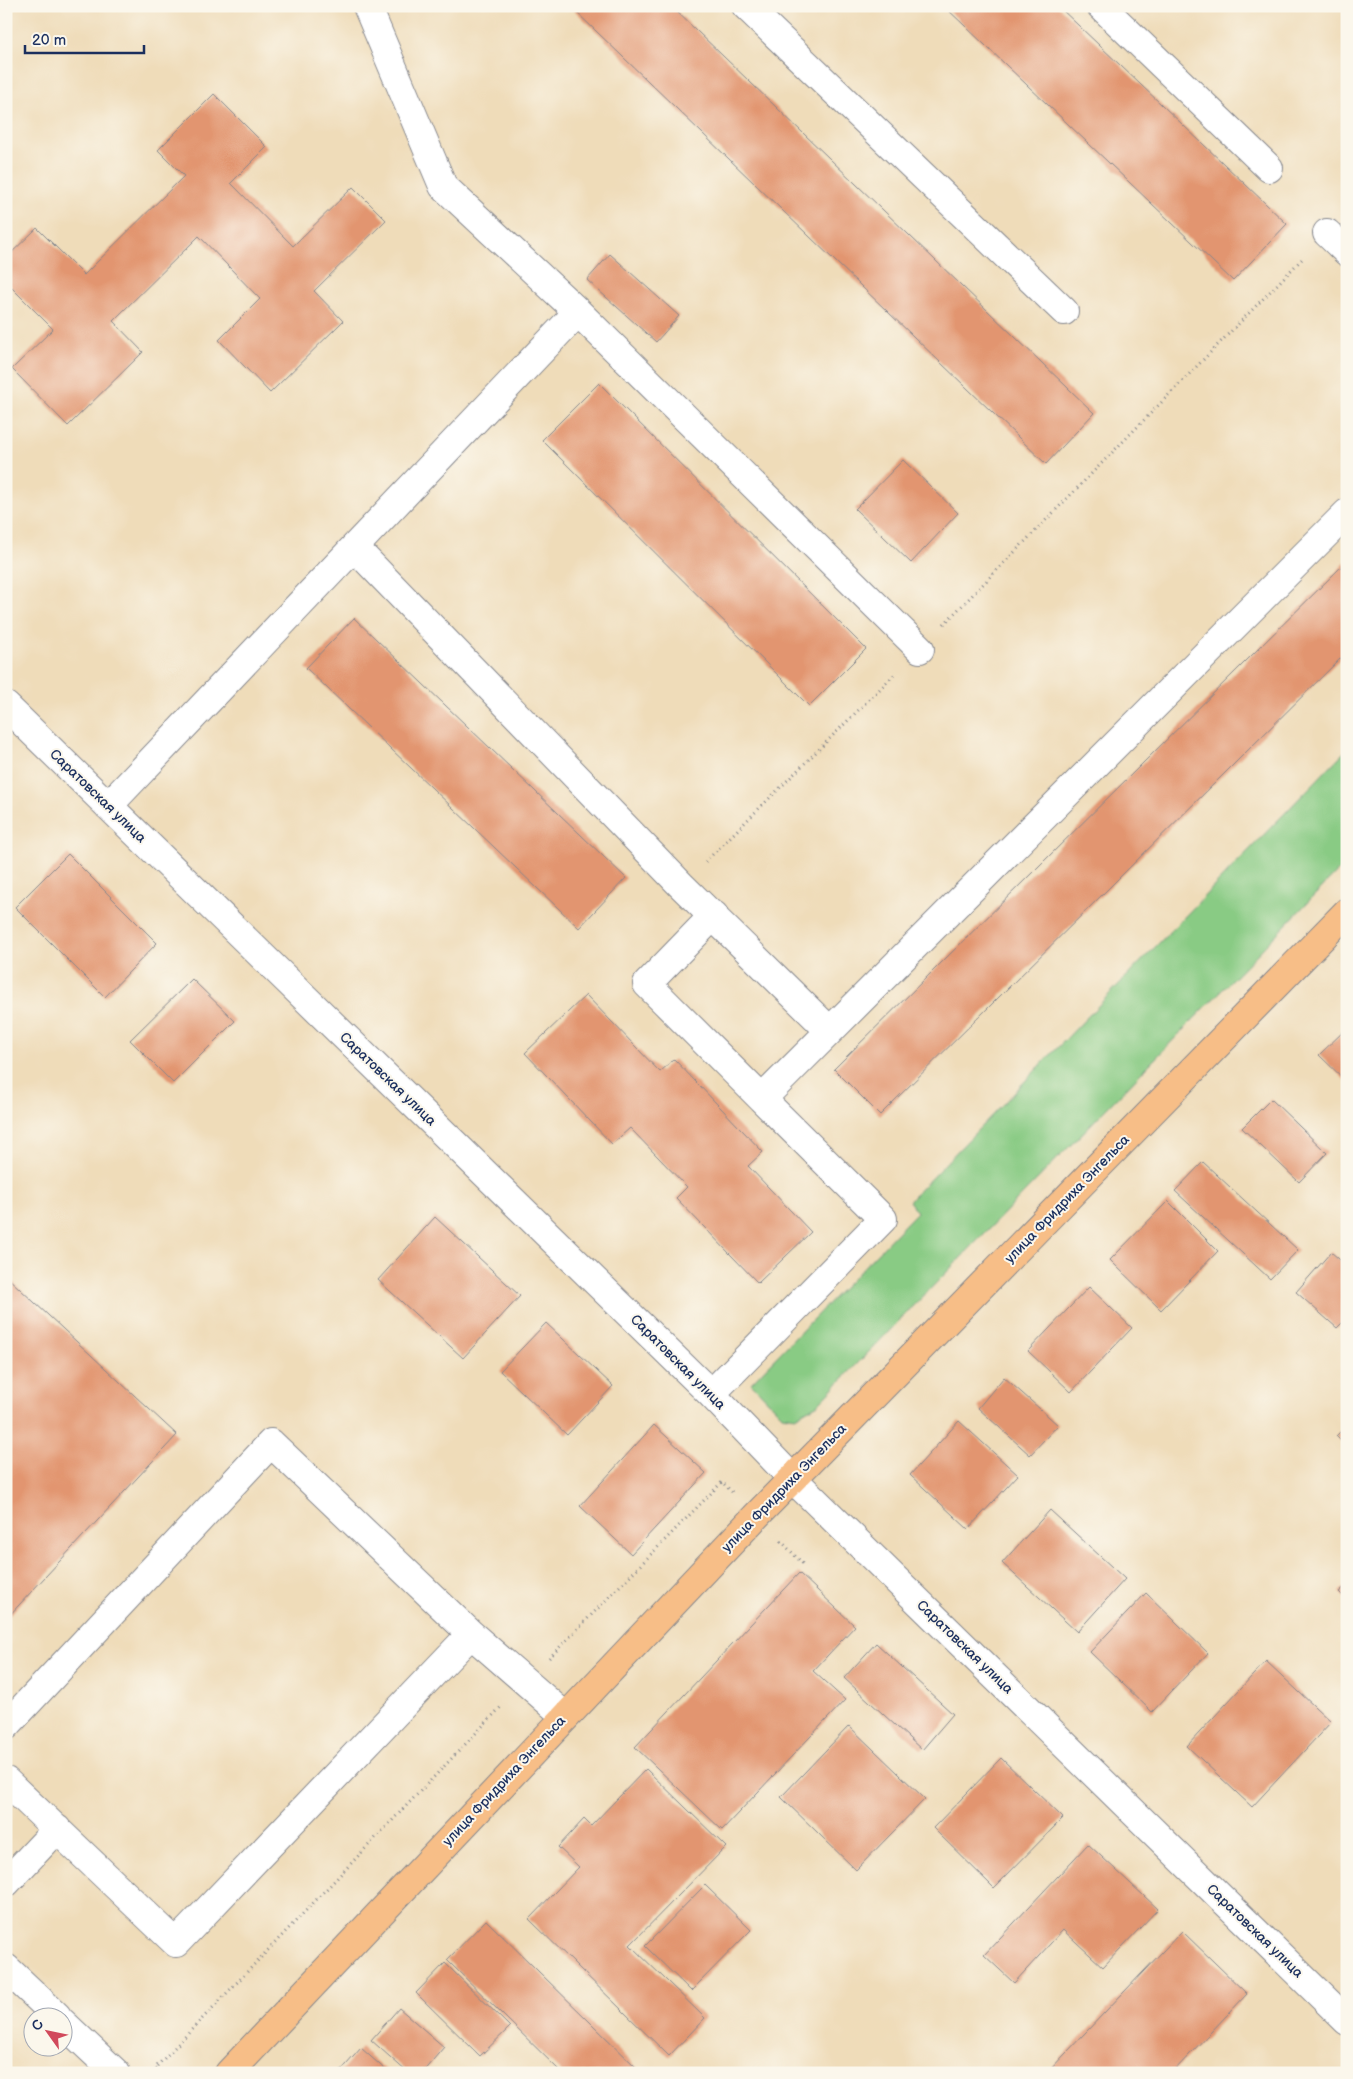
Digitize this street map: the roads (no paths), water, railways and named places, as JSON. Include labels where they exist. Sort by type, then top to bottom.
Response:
[{"type":"main road","name":"улица Фридриха Энгельса","points":[[229,2073],[757,1515],[1347,912]]},
{"type":"street","points":[[367,6],[443,186],[578,312],[920,649]]},
{"type":"street","points":[[746,6],[1064,311]]},
{"type":"street","points":[[1102,6],[1269,168]]},
{"type":"street","points":[[1327,233],[1347,252]]},
{"type":"street","points":[[108,806],[578,312]]},
{"type":"street","points":[[762,1099],[1347,513]]},
{"type":"street","points":[[355,548],[681,885],[714,915],[829,1030]]},
{"type":"street","name":"Саратовская улица","points":[[6,706],[711,1394],[792,1479],[1347,2021]]},
{"type":"street","points":[[711,1394],[883,1219],[647,984],[714,915]]},
{"type":"street","points":[[6,1726],[270,1442],[471,1634],[565,1716]]},
{"type":"street","points":[[6,1782],[176,1943],[471,1634]]},
{"type":"street","points":[[6,1882],[57,1829]]},
{"type":"street","points":[[6,1968],[46,2006]]},
{"type":"street","points":[[72,2031],[116,2073]]}]
